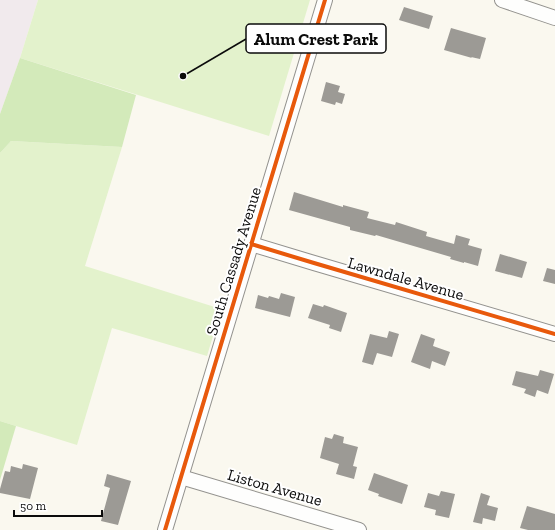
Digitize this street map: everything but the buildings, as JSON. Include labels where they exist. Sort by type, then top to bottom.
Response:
[{"type":"street","name":"South Cassady Avenue","points":[[165,530],[325,0]]},
{"type":"street","points":[[502,0],[555,18]]},
{"type":"street","name":"Lawndale Avenue","points":[[251,244],[555,334]]},
{"type":"street","name":"Liston Avenue","points":[[181,477],[359,530]]},
{"type":"shaded area","points":[[0,0],[38,0],[20,58],[0,114]]},
{"type":"green space","points":[[38,0],[310,0],[269,136],[20,58]]},
{"type":"green space","points":[[20,58],[136,95],[122,147],[11,141],[0,153],[0,114]]},
{"type":"green space","points":[[11,141],[122,147],[85,266],[221,309],[207,356],[112,328],[77,445],[0,421],[0,153]]},
{"type":"green space","points":[[0,421],[16,426],[0,480]]},
{"type":"cycle path","points":[[165,530],[325,0]]},
{"type":"cycle path","points":[[251,244],[555,334]]},
{"type":"place","name":"Alum Crest Park","points":[[183,76]]}]
